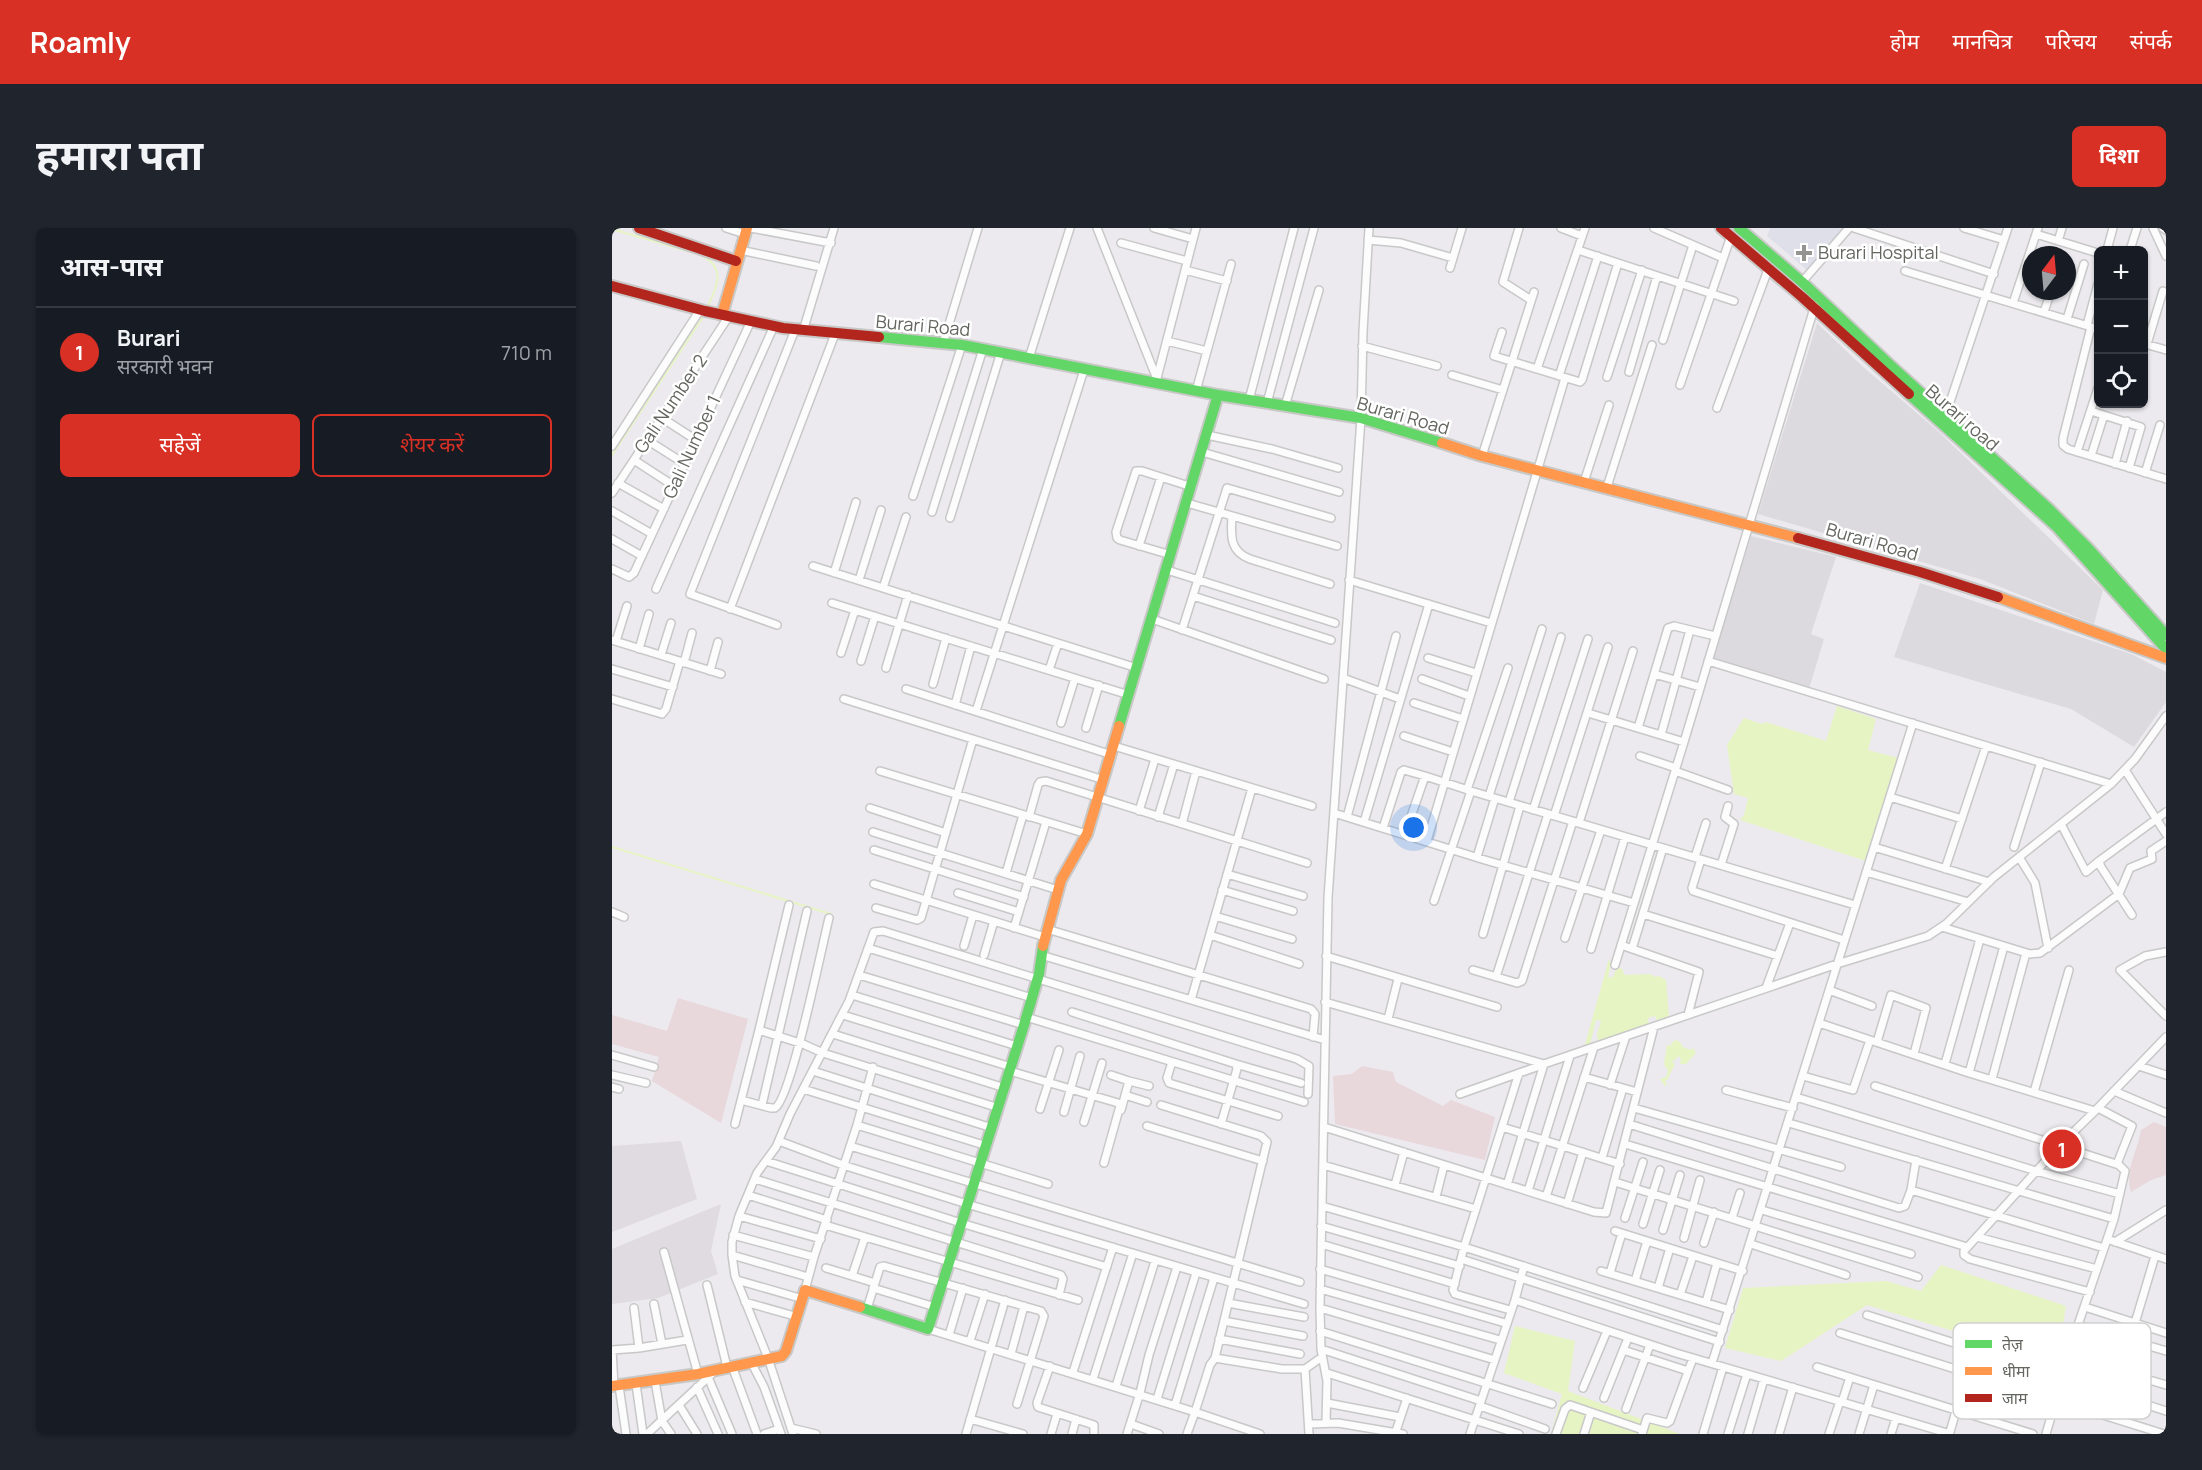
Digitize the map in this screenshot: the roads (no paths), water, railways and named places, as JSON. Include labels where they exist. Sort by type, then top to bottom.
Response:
[{"type":"main road","points":[[639,228],[736,261]]},
{"type":"main road","name":"Burari road","points":[[1721,228],[1735,232],[1802,282],[1817,303]]},
{"type":"main road","points":[[714,313],[748,230]]},
{"type":"main road","name":"Burari road","points":[[1735,232],[1769,267],[1817,303],[1944,419],[2071,530],[2166,635]]},
{"type":"main road","name":"Burari Road","points":[[612,286],[774,326],[835,334],[962,345],[1084,370],[1156,381],[1196,391],[1356,417],[1482,456],[1749,524],[1968,587],[2166,658]]},
{"type":"main road","points":[[615,1386],[703,1376],[726,1367],[778,1357],[786,1351],[804,1294],[867,1309],[928,1329],[1038,978],[1046,933],[1058,890],[1064,872],[1082,848],[1087,834],[1218,395]]},
{"type":"main road","name":"Burari road","points":[[1944,419],[2058,529],[2166,649]]},
{"type":"street","points":[[726,228],[831,243]]},
{"type":"street","points":[[777,625],[690,594],[799,330],[831,243],[834,228]]},
{"type":"street","points":[[943,344],[978,228]]},
{"type":"street","points":[[1029,358],[1070,228]]},
{"type":"street","points":[[1098,228],[1156,381]]},
{"type":"street","points":[[1155,228],[1193,239]]},
{"type":"street","points":[[1156,381],[1196,228]]},
{"type":"street","points":[[1249,400],[1294,228]]},
{"type":"street","points":[[1267,403],[1299,291],[1314,228]]},
{"type":"street","points":[[1318,1038],[1325,1002],[1356,417],[1369,228]]},
{"type":"street","points":[[1450,268],[1462,228]]},
{"type":"street","points":[[1519,228],[1503,282],[1531,300]]},
{"type":"street","points":[[1561,228],[1582,236]]},
{"type":"street","points":[[1537,369],[1585,228]]},
{"type":"street","points":[[1654,228],[1723,258]]},
{"type":"street","points":[[1802,282],[1849,228]]},
{"type":"street","points":[[1854,228],[1994,273]]},
{"type":"street","points":[[1964,228],[2004,240]]},
{"type":"street","points":[[1944,419],[2008,228]]},
{"type":"street","points":[[2058,241],[2062,228]]},
{"type":"street","points":[[2108,246],[2113,228]]},
{"type":"street","points":[[2131,246],[2137,228]]},
{"type":"street","points":[[2153,228],[2166,256]]},
{"type":"street","points":[[2013,303],[2037,231],[2058,241],[2094,252]]},
{"type":"street","points":[[1680,385],[1710,293],[1735,232]]},
{"type":"street","points":[[1368,240],[1401,243],[1453,258]]},
{"type":"street","points":[[1120,243],[1187,261]]},
{"type":"street","points":[[1663,340],[1693,245]]},
{"type":"street","points":[[740,250],[816,266]]},
{"type":"street","points":[[1578,250],[1734,301]]},
{"type":"street","points":[[1427,842],[1598,256]]},
{"type":"street","points":[[1502,332],[1494,356],[1580,382],[1584,378],[1618,263]]},
{"type":"street","points":[[1196,391],[1232,264]]},
{"type":"street","points":[[2067,319],[2084,264]]},
{"type":"street","points":[[1717,408],[1769,267]]},
{"type":"street","points":[[1185,270],[1227,281]]},
{"type":"street","points":[[1607,377],[1641,270]]},
{"type":"street","points":[[1905,271],[2092,327]]},
{"type":"street","points":[[1629,372],[1658,276]]},
{"type":"street","points":[[1285,406],[1319,290]]},
{"type":"street","points":[[2148,335],[2163,291]]},
{"type":"street","points":[[1482,456],[1534,292]]},
{"type":"street","points":[[2044,312],[2048,300]]},
{"type":"street","points":[[2096,300],[2092,327],[2062,442],[2065,447],[2077,452],[2166,479]]},
{"type":"street","points":[[1615,965],[1817,303]]},
{"type":"street","points":[[612,446],[714,313]]},
{"type":"street","name":"Gali Number 2","points":[[612,493],[662,418],[714,313]]},
{"type":"street","name":"Gali Number 1","points":[[612,569],[629,577],[634,573],[751,321]]},
{"type":"street","points":[[656,589],[774,326]]},
{"type":"street","points":[[730,609],[835,334]]},
{"type":"street","points":[[1167,341],[1207,351]]},
{"type":"street","points":[[913,496],[962,345]]},
{"type":"street","points":[[1607,487],[1652,345]]},
{"type":"street","points":[[2148,345],[2166,350]]},
{"type":"street","points":[[1362,346],[1437,366]]},
{"type":"street","points":[[932,512],[983,349]]},
{"type":"street","points":[[950,518],[1001,352]]},
{"type":"street","points":[[976,711],[1084,370]]},
{"type":"street","points":[[1452,375],[1503,390]]},
{"type":"street","points":[[2077,452],[2094,401]]},
{"type":"street","points":[[1584,482],[1609,405]]},
{"type":"street","points":[[2091,411],[2140,425],[2141,429],[2129,468]]},
{"type":"street","points":[[2091,456],[2104,415]]},
{"type":"street","points":[[662,418],[696,440]]},
{"type":"street","points":[[2115,464],[2127,421]]},
{"type":"street","points":[[2145,473],[2160,425]]},
{"type":"street","points":[[1207,435],[1278,451],[1338,468]]},
{"type":"street","points":[[647,440],[685,464]]},
{"type":"street","points":[[1202,452],[1339,492]]},
{"type":"street","points":[[634,460],[674,486]]},
{"type":"street","points":[[1171,555],[1120,540],[1116,532],[1136,471],[1192,487]]},
{"type":"street","points":[[1139,546],[1161,477]]},
{"type":"street","points":[[618,483],[664,508]]},
{"type":"street","points":[[1182,630],[1226,490],[1230,488],[1331,518]]},
{"type":"street","points":[[834,573],[856,502]]},
{"type":"street","points":[[1187,503],[1337,546]]},
{"type":"street","points":[[859,580],[881,510]]},
{"type":"street","points":[[612,511],[652,534]]},
{"type":"street","points":[[1232,516],[1232,540],[1239,554],[1330,584]]},
{"type":"street","points":[[883,588],[906,517]]},
{"type":"street","points":[[612,539],[642,556]]},
{"type":"street","points":[[813,566],[1137,668]]},
{"type":"street","points":[[1167,570],[1335,623]]},
{"type":"street","points":[[1349,580],[1491,623]]},
{"type":"street","points":[[886,668],[908,596]]},
{"type":"street","points":[[1193,596],[1331,640]]},
{"type":"street","points":[[832,603],[1129,695]]},
{"type":"street","points":[[1364,822],[1429,604]]},
{"type":"street","points":[[627,606],[614,641],[721,674]]},
{"type":"street","points":[[841,653],[855,610]]},
{"type":"street","points":[[639,649],[649,614]]},
{"type":"street","points":[[861,661],[875,616]]},
{"type":"street","points":[[1152,619],[1324,679]]},
{"type":"street","points":[[661,656],[670,623]]},
{"type":"street","points":[[1638,728],[1668,628],[1674,626],[1715,636]]},
{"type":"street","points":[[1477,858],[1492,797],[1542,629]]},
{"type":"street","points":[[1661,735],[1690,630]]},
{"type":"street","points":[[612,699],[662,714],[666,709],[692,633]]},
{"type":"street","points":[[1347,817],[1396,636]]},
{"type":"street","points":[[1509,802],[1561,637]]},
{"type":"street","points":[[933,684],[946,638]]},
{"type":"street","points":[[1533,810],[1588,639]]},
{"type":"street","points":[[710,671],[718,642]]},
{"type":"street","points":[[1049,670],[1058,643]]},
{"type":"street","points":[[954,705],[971,646]]},
{"type":"street","points":[[1496,977],[1530,873],[1588,713],[1608,647]]},
{"type":"street","points":[[1473,970],[1517,983],[1522,981],[1554,880],[1612,721],[1633,651]]},
{"type":"street","points":[[1428,658],[1476,673]]},
{"type":"street","points":[[1708,661],[2111,784]]},
{"type":"street","points":[[1434,901],[1508,668]]},
{"type":"street","points":[[612,669],[673,687]]},
{"type":"street","points":[[1654,674],[1700,687]]},
{"type":"street","points":[[1061,723],[1075,678]]},
{"type":"street","points":[[1343,678],[1400,699]]},
{"type":"street","points":[[1422,678],[1469,696]]},
{"type":"street","points":[[1086,728],[1099,685]]},
{"type":"street","points":[[906,689],[1113,751],[1174,764],[1312,806]]},
{"type":"street","points":[[844,699],[1104,780]]},
{"type":"street","points":[[1414,703],[1463,719]]},
{"type":"street","points":[[1588,713],[1684,742]]},
{"type":"street","points":[[1461,1094],[1766,988],[1928,936],[1942,927],[2019,857],[2111,784],[2125,770],[2166,716]]},
{"type":"street","points":[[1712,1363],[1743,1271],[1913,723]]},
{"type":"street","points":[[1404,736],[1453,752]]},
{"type":"street","points":[[876,908],[920,920],[973,739]]},
{"type":"street","points":[[1946,869],[1986,746]]},
{"type":"street","points":[[1640,756],[1728,790]]},
{"type":"street","points":[[1139,811],[1155,759]]},
{"type":"street","points":[[2014,847],[2041,762]]},
{"type":"street","points":[[1158,817],[1174,764]]},
{"type":"street","points":[[1383,828],[1401,772],[1404,770],[1855,905]]},
{"type":"street","points":[[2125,770],[2166,834]]},
{"type":"street","points":[[880,771],[1087,834]]},
{"type":"street","points":[[1182,825],[1196,771]]},
{"type":"street","points":[[1405,834],[1425,776]]},
{"type":"street","points":[[1006,873],[1038,785],[1043,781],[1307,863]]},
{"type":"street","points":[[1191,1000],[1252,788]]},
{"type":"street","points":[[1890,797],[1962,819]]},
{"type":"street","points":[[1483,934],[1520,806]]},
{"type":"street","points":[[1721,865],[1734,824],[1725,817],[1728,806]]},
{"type":"street","points":[[870,808],[946,834]]},
{"type":"street","points":[[2061,824],[2086,872],[2166,812]]},
{"type":"street","points":[[1334,813],[1477,858],[1634,903]]},
{"type":"street","points":[[1014,928],[1046,822]]},
{"type":"street","points":[[1706,823],[1693,891],[1844,940]]},
{"type":"street","points":[[1564,938],[1601,830]]},
{"type":"street","points":[[873,832],[1058,890]]},
{"type":"street","points":[[1591,949],[1625,837]]},
{"type":"street","points":[[1942,927],[2035,955],[2048,948],[2119,894],[2130,868],[2151,858],[2151,851],[2166,841]]},
{"type":"street","points":[[1874,847],[1989,882]]},
{"type":"street","points":[[1632,949],[1663,848]]},
{"type":"street","points":[[874,850],[1024,897]]},
{"type":"street","points":[[2019,857],[2035,883],[2048,948]]},
{"type":"street","points":[[2099,861],[2132,915]]},
{"type":"street","points":[[1866,872],[1968,902]]},
{"type":"street","points":[[1227,874],[1302,896]]},
{"type":"street","points":[[874,884],[1014,928],[1046,933],[1198,974],[1314,1011],[1324,1127],[1320,1331],[1321,1353],[1327,1373],[1326,1423]]},
{"type":"street","points":[[1222,890],[1293,911]]},
{"type":"street","points":[[958,893],[1019,912]]},
{"type":"street","points":[[735,1124],[789,905]]},
{"type":"street","points":[[762,1106],[807,911]]},
{"type":"street","points":[[612,912],[624,917]]},
{"type":"street","points":[[1643,914],[1778,956]]},
{"type":"street","points":[[964,946],[973,915]]},
{"type":"street","points":[[1215,916],[1292,939]]},
{"type":"street","points":[[741,1100],[775,1108],[780,1105],[789,1082],[829,918]]},
{"type":"street","points":[[984,955],[994,921]]},
{"type":"street","points":[[1766,988],[1790,923]]},
{"type":"street","points":[[764,1434],[780,1431],[764,1387],[760,1360],[737,1280],[732,1255],[733,1235],[755,1179],[779,1141],[821,1052],[843,1015],[874,932],[883,931],[1304,1062],[1310,1069],[1308,1094]]},
{"type":"street","points":[[1210,935],[1299,964]]},
{"type":"street","points":[[1945,1064],[1980,939]]},
{"type":"street","points":[[1621,945],[1699,972],[1688,1015]]},
{"type":"street","points":[[1969,1073],[2004,946]]},
{"type":"street","points":[[868,948],[1032,998]]},
{"type":"street","points":[[2166,952],[2145,956],[2120,970],[2166,1016]]},
{"type":"street","points":[[1992,1079],[2026,953]]},
{"type":"street","points":[[1041,955],[1318,1038]]},
{"type":"street","points":[[1326,956],[1497,1007]]},
{"type":"street","points":[[2034,1092],[2069,970]]},
{"type":"street","points":[[859,975],[1172,1062],[1304,1102]]},
{"type":"street","points":[[1388,1019],[1398,978]]},
{"type":"street","points":[[1829,990],[1872,1006]]},
{"type":"street","points":[[852,995],[1017,1046]]},
{"type":"street","points":[[1803,1076],[1853,1090],[1891,995],[1926,1008],[1914,1054]]},
{"type":"street","points":[[1325,1002],[1544,1064]]},
{"type":"street","points":[[1072,1012],[1301,1083]]},
{"type":"street","points":[[843,1015],[1048,1083],[1118,1103],[1121,1110]]},
{"type":"street","points":[[1819,1023],[1969,1073],[2097,1110],[2132,1125],[2117,1164]]},
{"type":"street","points":[[1324,1127],[1567,1204],[1601,1214],[1606,1213],[1653,1027]]},
{"type":"street","points":[[759,1030],[999,1108]]},
{"type":"street","points":[[833,1034],[1005,1088]]},
{"type":"street","points":[[1610,1084],[1626,1036]]},
{"type":"street","points":[[2090,1292],[1970,1259],[1964,1255],[1967,1247],[2059,1146],[2165,1040]]},
{"type":"street","points":[[1546,1197],[1594,1047]]},
{"type":"street","points":[[1040,1108],[1059,1050]]},
{"type":"street","points":[[612,1055],[654,1067]]},
{"type":"street","points":[[1064,1112],[1080,1056]]},
{"type":"street","points":[[1528,1191],[1570,1056]]},
{"type":"street","points":[[1172,1062],[1167,1078],[1169,1083],[1278,1116]]},
{"type":"street","points":[[1084,1122],[1102,1063]]},
{"type":"street","points":[[1221,1124],[1237,1069],[1236,1064]]},
{"type":"street","points":[[1507,1185],[1544,1064]]},
{"type":"street","points":[[2139,1065],[2166,1075]]},
{"type":"street","points":[[737,1280],[804,1294],[873,1067]]},
{"type":"street","points":[[813,1071],[992,1128]]},
{"type":"street","points":[[1510,1310],[1453,1292],[1464,1247],[1519,1073]]},
{"type":"street","points":[[612,1074],[646,1083]]},
{"type":"street","points":[[1111,1075],[1149,1086]]},
{"type":"street","points":[[1584,1077],[1637,1092]]},
{"type":"street","points":[[1104,1164],[1130,1081]]},
{"type":"street","points":[[1875,1086],[2117,1164],[2125,1171],[2111,1240]]},
{"type":"street","points":[[1602,1158],[1623,1088]]},
{"type":"street","points":[[803,1089],[987,1146]]},
{"type":"street","points":[[1726,1090],[1793,1108]]},
{"type":"street","points":[[2114,1091],[2166,1113]]},
{"type":"street","points":[[1125,1095],[1147,1102]]},
{"type":"street","points":[[1796,1096],[2036,1171],[2120,1194]]},
{"type":"street","points":[[1161,1104],[1266,1139],[1267,1147],[1215,1358],[1210,1365],[1187,1434]]},
{"type":"street","points":[[1634,1108],[1841,1167]]},
{"type":"street","points":[[1789,1123],[2114,1219]]},
{"type":"street","points":[[1629,1124],[1899,1208],[1905,1206],[1911,1190],[1916,1160]]},
{"type":"street","points":[[857,1125],[1048,1184]]},
{"type":"street","points":[[1147,1126],[1263,1161]]},
{"type":"street","points":[[1502,1127],[1620,1164]]},
{"type":"street","points":[[779,1141],[843,1165],[967,1204],[1304,1304]]},
{"type":"street","points":[[1625,1144],[1967,1247]]},
{"type":"street","points":[[850,1146],[1300,1282]]},
{"type":"street","points":[[1395,1185],[1404,1152]]},
{"type":"street","points":[[1567,1204],[1584,1152]]},
{"type":"street","points":[[766,1161],[1107,1267]]},
{"type":"street","points":[[1624,1218],[1643,1162]]},
{"type":"street","points":[[1323,1165],[1476,1209]]},
{"type":"street","points":[[1436,1197],[1444,1165]]},
{"type":"street","points":[[1643,1224],[1660,1170]]},
{"type":"street","points":[[1663,1230],[1680,1175]]},
{"type":"street","points":[[755,1179],[1061,1275],[1064,1279],[1059,1295]]},
{"type":"street","points":[[1684,1238],[1700,1180]]},
{"type":"street","points":[[1615,1182],[1918,1277]]},
{"type":"street","points":[[1911,1190],[2104,1248]]},
{"type":"street","points":[[1732,1218],[1740,1193]]},
{"type":"street","points":[[748,1195],[865,1237],[1078,1300]]},
{"type":"street","points":[[1322,1206],[1464,1247],[1724,1330]]},
{"type":"street","points":[[1762,1210],[1911,1254]]},
{"type":"street","points":[[2079,1323],[2104,1248],[2111,1240],[2166,1210]]},
{"type":"street","points":[[1704,1242],[1714,1212]]},
{"type":"street","points":[[739,1216],[821,1239]]},
{"type":"street","points":[[1321,1226],[1521,1278],[1720,1342]]},
{"type":"street","points":[[1610,1274],[1618,1232],[1743,1271]]},
{"type":"street","points":[[733,1235],[814,1257]]},
{"type":"street","points":[[852,1276],[865,1237]]},
{"type":"street","points":[[1977,1237],[2097,1269]]},
{"type":"street","points":[[2111,1240],[2166,1259]]},
{"type":"street","points":[[1635,1281],[1647,1241]]},
{"type":"street","points":[[1321,1244],[1455,1284]]},
{"type":"street","points":[[1751,1244],[1846,1275]]},
{"type":"street","points":[[1072,1372],[1113,1247]]},
{"type":"street","points":[[1658,1288],[1670,1248]]},
{"type":"street","points":[[664,1252],[687,1340],[732,1434]]},
{"type":"street","points":[[1093,1379],[1133,1253]]},
{"type":"street","points":[[732,1255],[808,1277]]},
{"type":"street","points":[[1680,1295],[1693,1256]]},
{"type":"street","points":[[2085,1307],[2134,1323],[2155,1256]]},
{"type":"street","points":[[1116,1386],[1155,1261]]},
{"type":"street","points":[[1706,1302],[1717,1263]]},
{"type":"street","points":[[867,1309],[880,1267],[884,1266],[1043,1313],[1017,1404]]},
{"type":"street","points":[[1470,1434],[1505,1323],[1515,1300],[1524,1266]]},
{"type":"street","points":[[1127,1434],[1177,1267]]},
{"type":"street","points":[[826,1268],[935,1307]]},
{"type":"street","points":[[1320,1269],[1505,1323]]},
{"type":"street","points":[[1601,1271],[1730,1310]]},
{"type":"street","points":[[1156,1399],[1196,1273]]},
{"type":"street","points":[[1175,1405],[1214,1278]]},
{"type":"street","points":[[707,1285],[726,1367],[757,1434]]},
{"type":"street","points":[[949,1335],[963,1288]]},
{"type":"street","points":[[1320,1289],[1500,1340]]},
{"type":"street","points":[[970,1341],[985,1294]]},
{"type":"street","points":[[966,1434],[1005,1300]]},
{"type":"street","points":[[1515,1300],[1650,1345],[1949,1433],[1953,1419]]},
{"type":"street","points":[[745,1302],[798,1317]]},
{"type":"street","points":[[1228,1303],[1304,1317]]},
{"type":"street","points":[[654,1304],[662,1344]]},
{"type":"street","points":[[1011,1354],[1024,1306]]},
{"type":"street","points":[[634,1308],[639,1348]]},
{"type":"street","points":[[1320,1308],[1495,1360]]},
{"type":"street","points":[[1867,1314],[1953,1342]]},
{"type":"street","points":[[1224,1321],[1304,1336]]},
{"type":"street","points":[[2151,1328],[2166,1332]]},
{"type":"street","points":[[928,1329],[1175,1405],[1245,1432],[1260,1434]]},
{"type":"street","points":[[1320,1331],[1552,1404]]},
{"type":"street","points":[[1583,1388],[1607,1331]]},
{"type":"street","points":[[1840,1333],[1953,1368]]},
{"type":"street","points":[[1604,1398],[1628,1338]]},
{"type":"street","points":[[1219,1339],[1300,1354]]},
{"type":"street","points":[[626,1434],[615,1386],[612,1350],[687,1340]]},
{"type":"street","points":[[1626,1409],[1650,1345]]},
{"type":"street","points":[[2151,1347],[2166,1352]]},
{"type":"street","points":[[1623,1350],[1688,1371]]},
{"type":"street","points":[[1215,1358],[1282,1369],[1305,1369],[1321,1353]]},
{"type":"street","points":[[1321,1353],[1480,1403],[1545,1429]]},
{"type":"street","points":[[1556,1434],[1567,1406],[1574,1406],[1643,1432],[1647,1418],[1669,1423],[1693,1358]]},
{"type":"street","points":[[760,1360],[792,1431],[816,1434]]},
{"type":"street","points":[[1050,1366],[1037,1404],[1041,1409],[1094,1425],[1094,1434]]},
{"type":"street","points":[[1703,1434],[1724,1367]]},
{"type":"street","points":[[1817,1367],[1953,1410]]},
{"type":"street","points":[[1305,1369],[1309,1434]]},
{"type":"street","points":[[1327,1373],[1519,1434]]},
{"type":"street","points":[[1728,1434],[1747,1374]]},
{"type":"street","points":[[636,1384],[645,1434],[697,1387],[703,1376]]},
{"type":"street","points":[[1829,1434],[1850,1377]]},
{"type":"street","points":[[1748,1434],[1764,1379]]},
{"type":"street","points":[[655,1381],[662,1421],[670,1434]]},
{"type":"street","points":[[2151,1381],[2166,1385]]},
{"type":"street","points":[[1859,1434],[1874,1385]]},
{"type":"street","points":[[697,1387],[718,1434]]},
{"type":"street","points":[[1779,1434],[1793,1388]]},
{"type":"street","points":[[1309,1424],[1338,1423],[1398,1434],[1407,1398]]},
{"type":"street","points":[[1327,1403],[1401,1417]]},
{"type":"street","points":[[679,1405],[697,1434]]},
{"type":"street","points":[[2151,1406],[2166,1411]]},
{"type":"street","points":[[1584,1434],[1591,1412]]},
{"type":"street","points":[[1051,1434],[1057,1414]]},
{"type":"street","points":[[1891,1434],[1896,1418]]},
{"type":"street","points":[[970,1419],[1023,1434]]},
{"type":"street","points":[[1072,1434],[1076,1419]]},
{"type":"street","points":[[1983,1419],[2033,1434]]},
{"type":"street","points":[[2046,1434],[2050,1419]]},
{"type":"street","points":[[2116,1419],[2164,1434]]},
{"type":"street","points":[[1131,1424],[1159,1434]]},
{"type":"waterway","points":[[612,229],[701,255],[709,260],[718,278],[707,308]]},
{"type":"waterway","points":[[612,455],[705,314]]},
{"type":"waterway","points":[[612,847],[831,914]]},
{"type":"place","name":"Burari Hospital","points":[[1804,253]]},
{"type":"place","name":"Burari","points":[[2062,1149]]}]
